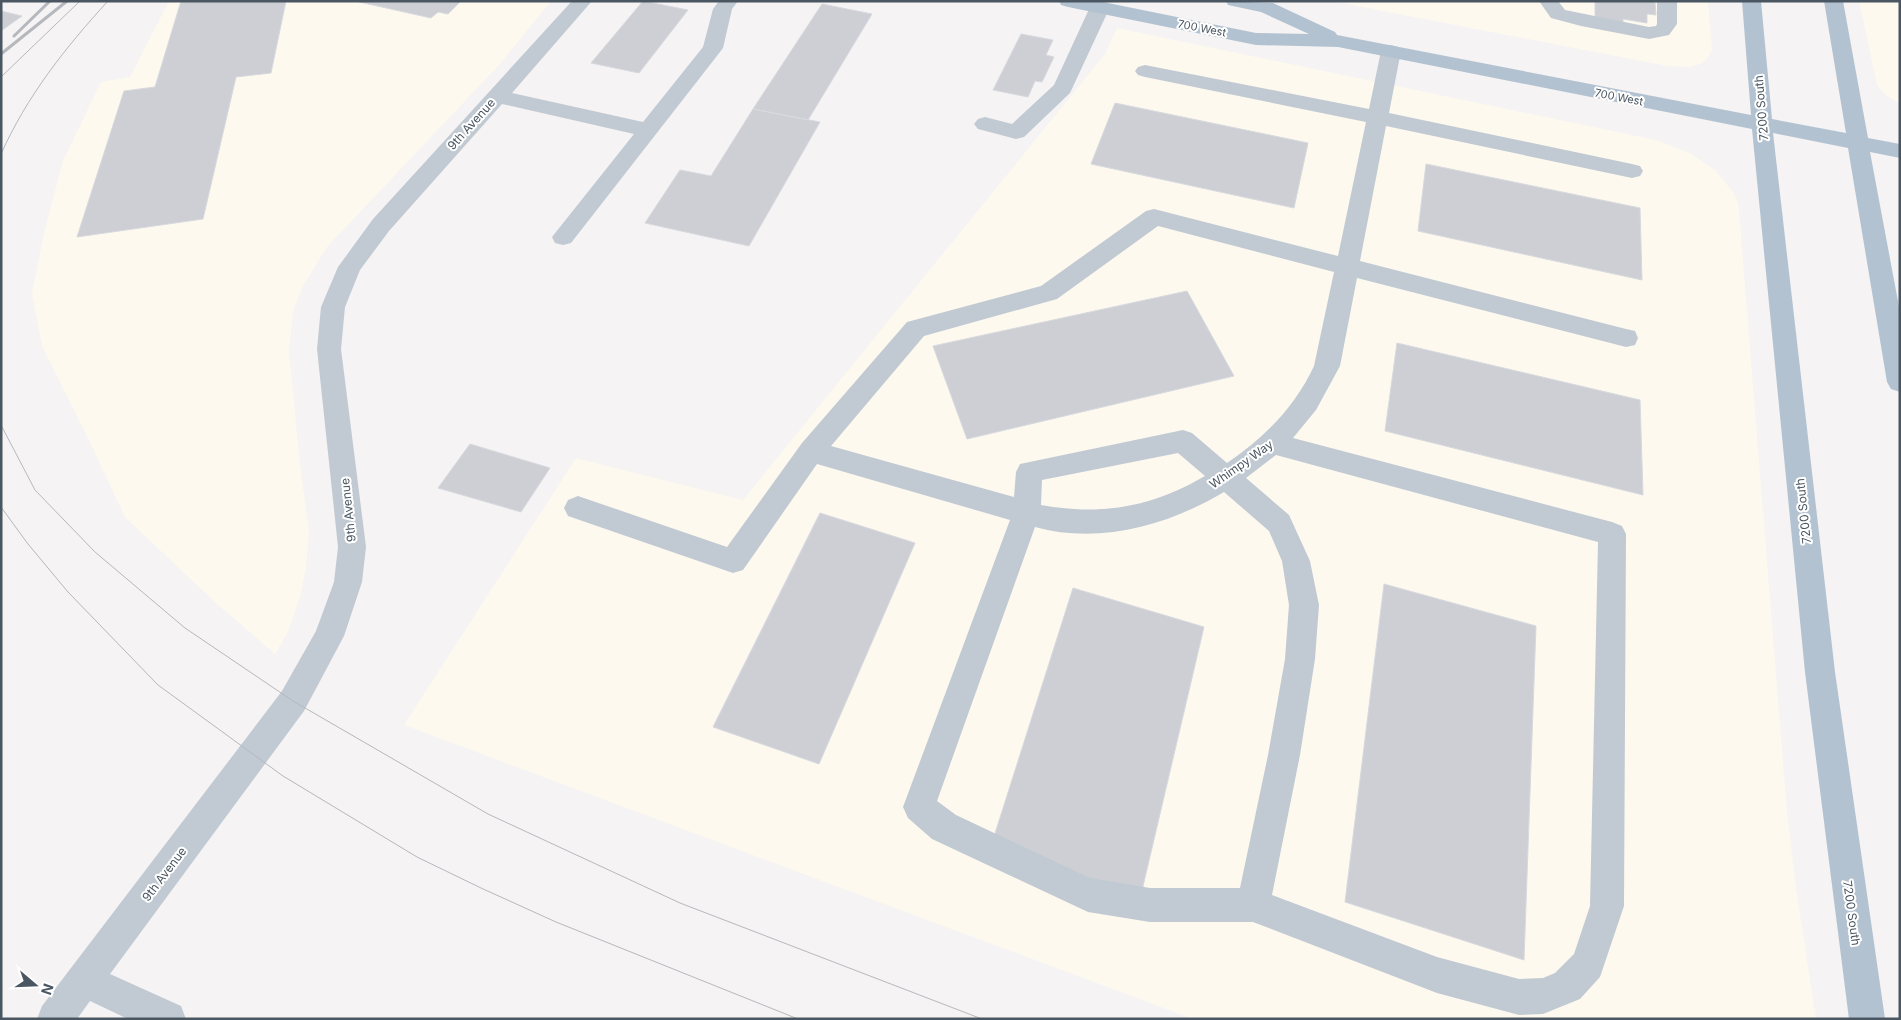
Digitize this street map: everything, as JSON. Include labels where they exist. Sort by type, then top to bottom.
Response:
[{"type":"main road","name":"700 West","points":[[1068,1],[1256,39],[1338,40],[1900,151]]},
{"type":"main road","name":"700 West","points":[[1235,1],[1266,7],[1338,40]]},
{"type":"main road","name":"7200 South","points":[[1751,1],[1762,125],[1820,672],[1866,1019]]},
{"type":"main road","points":[[1833,1],[1900,382]]},
{"type":"street","name":"9th Avenue","points":[[55,1019],[282,717],[329,636],[348,582],[352,547],[329,349],[333,307],[350,267],[381,225],[583,1]]},
{"type":"street","points":[[563,237],[714,48],[723,10],[729,1]]},
{"type":"street","points":[[1548,1],[1558,14],[1588,22],[1649,33],[1662,31],[1667,24],[1667,1]]},
{"type":"street","points":[[985,124],[1016,132],[1063,88],[1100,7]]},
{"type":"street","name":"Whimpy Way","points":[[811,451],[1027,512],[1078,522],[1138,517],[1180,504],[1224,477],[1271,443],[1305,405],[1327,366],[1391,51]]},
{"type":"street","points":[[1145,71],[1377,117],[1632,172]]},
{"type":"street","points":[[497,96],[648,130]]},
{"type":"street","points":[[578,508],[733,561],[811,451],[916,329],[1049,293],[1154,217],[1626,338]]},
{"type":"street","points":[[1253,905],[1284,755],[1300,659],[1304,605],[1296,561],[1279,523],[1183,441],[1029,472],[1027,512],[919,807],[944,827],[1088,895],[1150,906],[1253,905],[1437,975],[1519,997],[1543,996],[1567,986],[1588,965],[1608,906],[1612,534],[1271,443]]},
{"type":"street","points":[[84,980],[168,1019]]},
{"type":"shaded area","points":[[169,1],[551,1],[499,65],[327,247],[303,286],[293,311],[289,351],[300,465],[309,531],[306,567],[301,593],[288,632],[275,654],[217,604],[125,517],[42,346],[32,294],[44,233],[63,161],[101,82],[130,77]]},
{"type":"shaded area","points":[[1331,1],[1708,1],[1712,51],[1706,60],[1700,64],[1689,67],[1667,66]]},
{"type":"shaded area","points":[[1859,1],[1900,1],[1900,104],[1887,96],[1877,85]]},
{"type":"shaded area","points":[[1117,28],[1656,140],[1689,153],[1702,161],[1716,171],[1733,192],[1738,202],[1739,211],[1787,812],[1796,888],[1816,1019],[1193,1019],[404,725],[576,458],[743,500],[1105,54]]},
{"type":"building","points":[[181,1],[286,1],[271,73],[236,77],[203,219],[77,237],[124,91],[155,87]]},
{"type":"building","points":[[355,1],[461,1],[448,14],[438,12],[431,18]]},
{"type":"building","points":[[643,1],[688,10],[639,73],[591,63]]},
{"type":"building","points":[[1595,1],[1660,1],[1661,3],[1655,2],[1656,15],[1647,14],[1647,23],[1623,19],[1623,24],[1595,19]]},
{"type":"building","points":[[822,4],[872,14],[808,120],[753,109]]},
{"type":"building","points":[[1,11],[22,16],[1,31]]},
{"type":"building","points":[[1021,34],[1053,40],[1046,55],[1054,57],[1042,82],[1035,81],[1028,97],[993,90]]},
{"type":"building","points":[[1115,103],[1308,143],[1294,208],[1091,164]]},
{"type":"building","points":[[753,109],[820,122],[749,246],[645,223],[680,170],[711,176]]},
{"type":"building","points":[[1426,164],[1640,208],[1642,280],[1418,231]]},
{"type":"building","points":[[1187,291],[1234,376],[967,439],[933,346]]},
{"type":"building","points":[[1397,343],[1640,400],[1643,495],[1385,431]]},
{"type":"building","points":[[470,444],[550,468],[521,512],[438,488]]},
{"type":"building","points":[[820,513],[915,543],[819,764],[713,727]]},
{"type":"building","points":[[1384,584],[1536,626],[1524,960],[1345,902]]},
{"type":"building","points":[[1073,588],[1204,627],[1140,899],[991,846]]},
{"type":"tram line","points":[[1,77],[80,1]]},
{"type":"tram line","points":[[1,154],[23,112],[48,73],[108,1]]},
{"type":"tram line","points":[[1,425],[35,490],[95,552],[185,628],[293,701],[488,814],[680,903],[982,1019]]},
{"type":"tram line","points":[[1,507],[28,544],[68,592],[158,685],[283,776],[417,857],[481,888],[556,922],[798,1019]]},
{"type":"railway","points":[[14,36],[50,1]]},
{"type":"railway","points":[[1,54],[67,1]]}]
